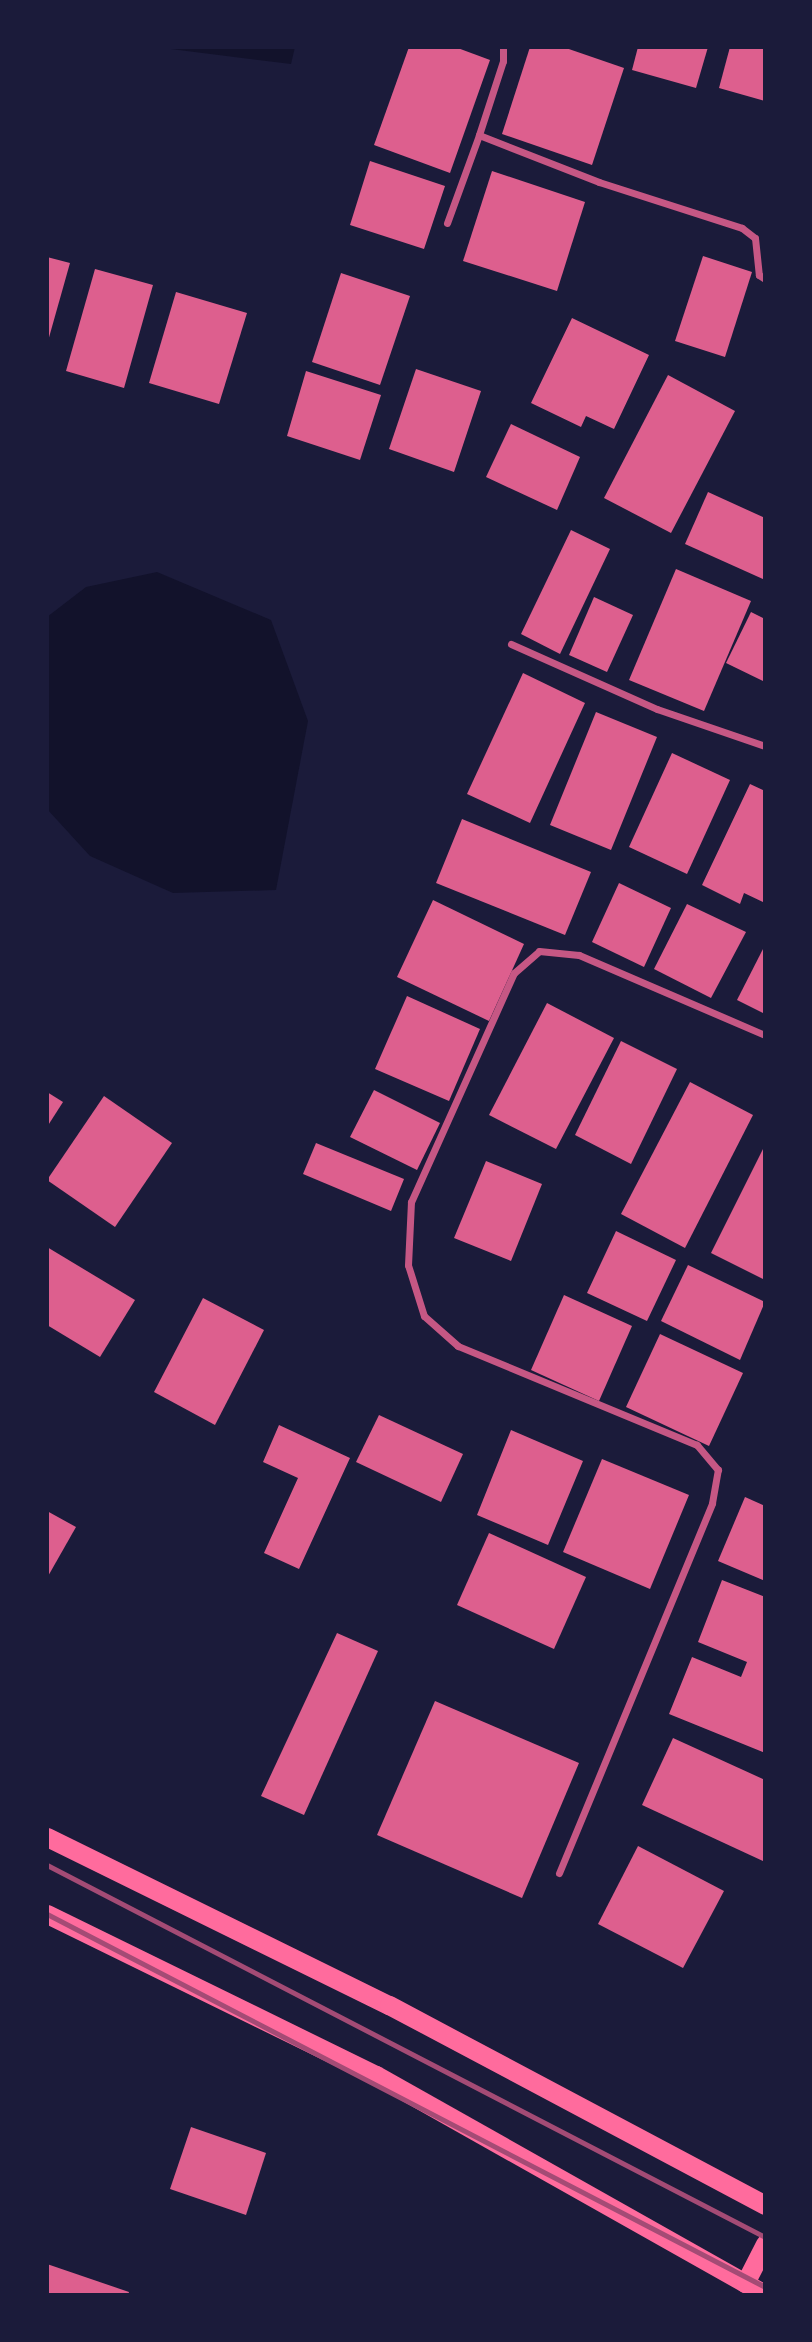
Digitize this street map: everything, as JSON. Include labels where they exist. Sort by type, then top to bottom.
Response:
[{"type":"highway","points":[[47,1837],[389,2005],[765,2205]]},
{"type":"highway","points":[[47,1914],[376,2075],[765,2294]]},
{"type":"highway","points":[[745,2283],[765,2244]]},
{"type":"street","points":[[447,223],[503,61],[503,47]]},
{"type":"street","points":[[479,135],[599,182],[742,228],[755,238],[759,275],[765,279]]},
{"type":"street","points":[[511,643],[657,709],[765,746]]},
{"type":"street","points":[[559,1873],[712,1503],[719,1470],[697,1446],[458,1346],[424,1316],[408,1265],[411,1202],[514,973],[539,951],[579,955],[765,1035]]},
{"type":"shaded area","points":[[155,47],[295,47],[291,64]]},
{"type":"shaded area","points":[[157,572],[271,620],[308,721],[276,890],[173,893],[90,856],[47,809],[47,617],[86,587]]},
{"type":"building","points":[[409,47],[455,47],[490,60],[450,173],[374,145]]},
{"type":"building","points":[[530,47],[563,47],[624,68],[592,165],[502,134]]},
{"type":"building","points":[[638,47],[708,47],[696,88],[632,70]]},
{"type":"building","points":[[730,47],[765,47],[765,101],[719,88]]},
{"type":"building","points":[[370,161],[445,186],[424,249],[350,225]]},
{"type":"building","points":[[492,171],[585,202],[557,291],[463,261]]},
{"type":"building","points":[[703,256],[752,272],[725,357],[675,341]]},
{"type":"building","points":[[47,257],[70,263],[48,341],[47,341]]},
{"type":"building","points":[[95,269],[153,285],[124,388],[66,371]]},
{"type":"building","points":[[341,273],[410,296],[380,385],[312,362]]},
{"type":"building","points":[[176,292],[247,313],[219,404],[149,383]]},
{"type":"building","points":[[572,318],[649,355],[614,429],[586,416],[581,427],[531,403]]},
{"type":"building","points":[[416,369],[481,391],[454,472],[389,449]]},
{"type":"building","points":[[306,371],[381,395],[360,460],[287,436]]},
{"type":"building","points":[[668,375],[735,411],[671,533],[604,498]]},
{"type":"building","points":[[511,424],[580,457],[557,510],[486,477]]},
{"type":"building","points":[[708,492],[765,518],[765,580],[685,544]]},
{"type":"building","points":[[571,530],[610,549],[560,654],[521,634]]},
{"type":"building","points":[[676,569],[751,601],[704,711],[629,680]]},
{"type":"building","points":[[594,597],[633,615],[607,672],[569,655]]},
{"type":"building","points":[[751,612],[765,619],[765,682],[726,663]]},
{"type":"building","points":[[523,673],[585,703],[530,823],[467,794]]},
{"type":"building","points":[[596,712],[657,737],[611,850],[550,825]]},
{"type":"building","points":[[672,753],[730,780],[687,874],[629,847]]},
{"type":"building","points":[[750,784],[765,791],[765,903],[744,893],[740,904],[702,885]]},
{"type":"building","points":[[462,819],[591,872],[565,935],[436,883]]},
{"type":"building","points":[[619,883],[671,908],[644,967],[592,942]]},
{"type":"building","points":[[433,900],[524,944],[489,1021],[397,977]]},
{"type":"building","points":[[687,904],[746,932],[711,998],[654,969]]},
{"type":"building","points":[[765,945],[765,1014],[737,1000]]},
{"type":"building","points":[[407,996],[480,1029],[449,1101],[375,1069]]},
{"type":"building","points":[[547,1003],[614,1038],[556,1149],[489,1115]]},
{"type":"building","points":[[621,1041],[677,1069],[631,1164],[575,1135]]},
{"type":"building","points":[[690,1082],[753,1115],[685,1248],[621,1214]]},
{"type":"building","points":[[374,1090],[440,1123],[417,1170],[350,1137]]},
{"type":"building","points":[[47,1092],[63,1102],[47,1127]]},
{"type":"building","points":[[104,1096],[172,1143],[115,1227],[47,1180]]},
{"type":"building","points":[[316,1143],[404,1179],[391,1211],[303,1174]]},
{"type":"building","points":[[765,1145],[765,1280],[711,1253]]},
{"type":"building","points":[[486,1161],[542,1184],[511,1261],[454,1238]]},
{"type":"building","points":[[616,1231],[676,1260],[647,1321],[587,1293]]},
{"type":"building","points":[[47,1247],[135,1300],[100,1357],[47,1325]]},
{"type":"building","points":[[688,1265],[765,1302],[740,1360],[661,1321]]},
{"type":"building","points":[[564,1295],[632,1326],[599,1401],[531,1370]]},
{"type":"building","points":[[203,1298],[264,1330],[215,1425],[154,1392]]},
{"type":"building","points":[[660,1334],[743,1373],[709,1446],[626,1407]]},
{"type":"building","points":[[379,1415],[463,1454],[441,1502],[356,1462]]},
{"type":"building","points":[[279,1425],[350,1458],[299,1569],[264,1553],[298,1478],[263,1462]]},
{"type":"building","points":[[511,1430],[583,1461],[548,1545],[477,1515]]},
{"type":"building","points":[[602,1459],[689,1495],[650,1589],[563,1552]]},
{"type":"building","points":[[745,1497],[765,1506],[765,1581],[718,1561]]},
{"type":"building","points":[[47,1511],[76,1527],[47,1578]]},
{"type":"building","points":[[489,1533],[586,1577],[554,1649],[457,1605]]},
{"type":"building","points":[[722,1580],[765,1597],[765,1753],[669,1714],[692,1657],[741,1677],[747,1662],[698,1642]]},
{"type":"building","points":[[337,1633],[378,1651],[304,1815],[261,1796]]},
{"type":"building","points":[[435,1701],[579,1763],[522,1898],[377,1835]]},
{"type":"building","points":[[673,1738],[765,1780],[765,1862],[642,1805]]},
{"type":"building","points":[[638,1846],[724,1891],[683,1968],[598,1924]]},
{"type":"building","points":[[191,2127],[266,2153],[246,2215],[170,2189]]},
{"type":"building","points":[[47,2264],[129,2292],[128,2295],[47,2295]]},
{"type":"railway","points":[[47,1865],[765,2237]]},
{"type":"railway","points":[[47,1914],[765,2287]]}]
